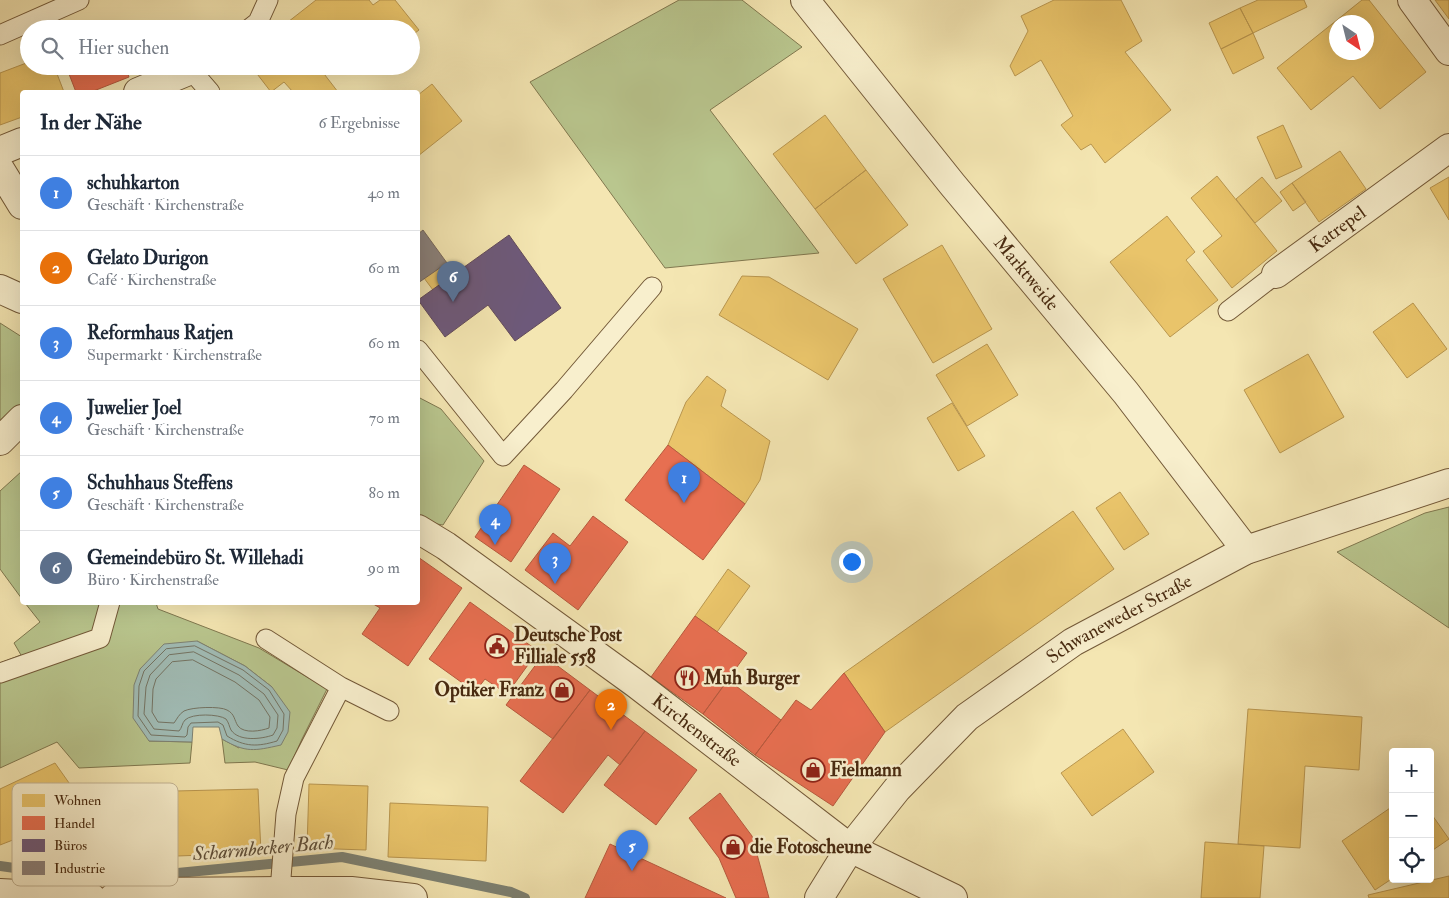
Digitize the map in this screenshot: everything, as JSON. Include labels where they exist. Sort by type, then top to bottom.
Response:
[{"type":"street","name":"Marktweide","points":[[805,0],[952,184],[1126,393],[1246,550]]},
{"type":"street","points":[[1412,0],[1449,51]]},
{"type":"street","points":[[143,90],[178,75]]},
{"type":"street","points":[[0,151],[20,143]]},
{"type":"street","name":"Katrepel","points":[[1276,274],[1449,148]]},
{"type":"street","points":[[0,169],[20,202]]},
{"type":"street","points":[[0,289],[20,298]]},
{"type":"street","points":[[0,441],[20,421]]},
{"type":"street","name":"Schwaneweder Straße","points":[[819,898],[850,848],[897,788],[967,718],[1073,642],[1246,550],[1449,483]]},
{"type":"street","name":"Kirchenstraße","points":[[420,530],[446,546],[634,683],[850,848],[953,898]]},
{"type":"street","points":[[113,898],[139,892],[282,871],[351,891],[413,898]]},
{"type":"street","points":[[0,894],[92,898]]},
{"type":"lane","points":[[34,20],[79,0]]},
{"type":"lane","points":[[259,20],[268,0]]},
{"type":"lane","points":[[0,35],[20,26]]},
{"type":"lane","points":[[199,75],[209,90]]},
{"type":"lane","name":"Katrepel","points":[[1228,311],[1276,274]]},
{"type":"lane","points":[[420,352],[503,456],[564,390],[652,287]]},
{"type":"lane","points":[[0,673],[100,638],[109,605]]},
{"type":"lane","points":[[266,639],[341,686],[389,711]]},
{"type":"lane","points":[[282,871],[286,814],[294,778],[341,686]]},
{"type":"green space","points":[[679,0],[742,0],[802,47],[710,110],[819,253],[665,268],[530,82]]},
{"type":"green space","points":[[0,323],[20,336],[20,405],[0,425]]},
{"type":"green space","points":[[420,398],[441,409],[484,461],[443,525],[420,521]]},
{"type":"green space","points":[[20,473],[20,596],[0,569],[0,491]]},
{"type":"green space","points":[[1449,507],[1449,628],[1337,552],[1425,513]]},
{"type":"green space","points":[[27,605],[157,605],[158,609],[259,648],[327,689],[288,770],[255,762],[225,763],[222,739],[239,748],[272,687],[245,666],[197,641],[149,741],[192,742],[190,763],[79,768],[57,742],[0,768],[0,663],[21,655],[14,643],[40,622]]},
{"type":"water","points":[[197,641],[245,666],[272,687],[290,712],[288,732],[281,745],[264,749],[244,749],[222,739],[219,727],[193,727],[192,742],[149,741],[133,718],[134,685],[140,669],[164,644]]},
{"type":"building: Wohnen","points":[[316,0],[369,0],[373,5],[380,0],[395,0],[411,20],[290,20]]},
{"type":"building: Wohnen","points":[[1054,0],[1121,0],[1142,41],[1125,52],[1171,110],[1105,163],[1091,144],[1081,150],[1061,125],[1073,116],[1041,60],[1015,76],[1010,66],[1028,31],[1021,16]]},
{"type":"building: Wohnen","points":[[1258,0],[1304,0],[1307,7],[1253,33],[1240,8]]},
{"type":"building: Wohnen","points":[[1362,0],[1369,0],[1426,72],[1380,109],[1353,76],[1311,110],[1277,68],[1329,26],[1329,60],[1374,60],[1374,15],[1343,15]]},
{"type":"building: Wohnen","points":[[1435,0],[1449,0],[1449,19]]},
{"type":"building: Wohnen","points":[[1240,8],[1253,33],[1221,49],[1209,23]]},
{"type":"building: Wohnen","points":[[1253,33],[1264,58],[1233,74],[1221,49]]},
{"type":"building: Wohnen","points":[[20,65],[20,75],[57,75],[63,90],[20,90],[20,118],[0,125],[0,73]]},
{"type":"building: Wohnen","points":[[258,75],[325,75],[336,90],[291,90],[284,82],[274,90],[269,90]]},
{"type":"building: Wohnen","points":[[432,84],[462,121],[420,154],[420,93]]},
{"type":"building: Wohnen","points":[[825,115],[866,170],[815,209],[773,154]]},
{"type":"building: Wohnen","points":[[1283,125],[1302,167],[1276,179],[1257,137]]},
{"type":"building: Wohnen","points":[[1340,151],[1366,189],[1319,222],[1292,183]]},
{"type":"building: Wohnen","points":[[866,170],[908,225],[856,264],[815,209]]},
{"type":"building: Wohnen","points":[[1217,176],[1277,251],[1232,288],[1203,251],[1222,236],[1191,198]]},
{"type":"building: Wohnen","points":[[1262,177],[1282,201],[1255,223],[1236,199]]},
{"type":"building: Wohnen","points":[[1449,177],[1449,220],[1430,188]]},
{"type":"building: Wohnen","points":[[1292,183],[1306,202],[1293,211],[1280,192]]},
{"type":"building: Wohnen","points":[[1167,216],[1195,252],[1186,260],[1218,300],[1170,337],[1110,262]]},
{"type":"building: Wohnen","points":[[942,245],[992,329],[933,363],[883,279]]},
{"type":"building: Wohnen","points":[[444,264],[452,276],[433,290],[424,278]]},
{"type":"building: Wohnen","points":[[742,276],[769,277],[858,329],[828,380],[719,315]]},
{"type":"building: Wohnen","points":[[1413,303],[1447,349],[1407,378],[1373,332]]},
{"type":"building: Wohnen","points":[[987,344],[1018,395],[967,426],[936,375]]},
{"type":"building: Wohnen","points":[[1308,354],[1344,417],[1280,453],[1244,390]]},
{"type":"building: Wohnen","points":[[707,376],[726,390],[721,406],[770,441],[760,480],[745,504],[668,445],[686,402]]},
{"type":"building: Wohnen","points":[[952,403],[985,456],[958,471],[927,418]]},
{"type":"building: Wohnen","points":[[1120,492],[1149,534],[1124,550],[1096,508]]},
{"type":"building: Wohnen","points":[[1073,511],[1114,569],[885,732],[844,673]]},
{"type":"building: Wohnen","points":[[728,569],[750,586],[717,632],[695,616]]},
{"type":"building: Wohnen","points":[[1248,709],[1362,717],[1359,770],[1305,766],[1300,848],[1238,844]]},
{"type":"building: Wohnen","points":[[1123,729],[1154,772],[1092,816],[1061,773]]},
{"type":"building: Wohnen","points":[[55,763],[69,783],[13,783]]},
{"type":"building: Wohnen","points":[[12,783],[12,840],[0,845],[0,789]]},
{"type":"building: Wohnen","points":[[309,784],[368,786],[366,850],[307,848]]},
{"type":"building: Wohnen","points":[[258,789],[261,853],[178,856],[178,791]]},
{"type":"building: Wohnen","points":[[390,803],[488,807],[486,861],[388,857]]},
{"type":"building: Wohnen","points":[[1389,809],[1389,881],[1375,890],[1342,841]]},
{"type":"building: Wohnen","points":[[1434,818],[1449,839],[1434,849]]},
{"type":"building: Wohnen","points":[[1205,842],[1264,846],[1260,898],[1201,898]]},
{"type":"building: Wohnen","points":[[1449,876],[1449,898],[1369,898],[1368,895],[1419,883],[1434,883],[1434,880]]},
{"type":"building: Handel","points":[[69,75],[128,75],[129,77],[96,90],[75,90]]},
{"type":"building: Handel","points":[[668,445],[745,504],[703,560],[625,500]]},
{"type":"building: Handel","points":[[524,465],[560,489],[511,562],[475,537]]},
{"type":"building: Handel","points":[[593,516],[628,542],[578,610],[525,570],[553,533],[570,546]]},
{"type":"building: Handel","points":[[420,558],[462,588],[408,666],[362,634],[380,608],[375,605],[420,605]]},
{"type":"building: Handel","points":[[470,602],[538,651],[507,694],[485,679],[475,692],[429,659]]},
{"type":"building: Handel","points":[[695,616],[747,653],[703,714],[651,677]]},
{"type":"building: Handel","points":[[543,655],[590,690],[553,739],[506,705]]},
{"type":"building: Handel","points":[[844,673],[885,732],[833,806],[755,755],[796,700],[811,710]]},
{"type":"building: Handel","points":[[728,680],[781,720],[755,755],[703,714]]},
{"type":"building: Handel","points":[[590,690],[645,731],[620,765],[608,755],[563,813],[520,781]]},
{"type":"building: Handel","points":[[645,731],[697,770],[656,825],[604,785]]},
{"type":"building: Handel","name":"die Fotoscheune","points":[[720,793],[752,836],[769,898],[736,898],[719,858],[689,818]]},
{"type":"building: Handel","points":[[610,844],[726,898],[585,898]]},
{"type":"building: Büros","points":[[509,235],[561,308],[515,341],[488,305],[445,337],[420,303],[420,299]]},
{"type":"building: Industrie","points":[[423,230],[447,263],[420,282],[420,232]]},
{"type":"waterway","name":"Scharmbecker Bach","points":[[178,873],[342,857],[511,892],[525,898]]},
{"type":"waterway","name":"Scharmbecker Bach","points":[[0,866],[12,868]]},
{"type":"place","name":"Gemeindebüro St. Willehadi","points":[[453,302]]},
{"type":"place","name":"schuhkarton","points":[[684,503]]},
{"type":"place","name":"Juwelier Joel","points":[[495,545]]},
{"type":"place","name":"Reformhaus Ratjen","points":[[555,584]]},
{"type":"place","name":"Deutsche Post Filliale 558","points":[[497,646]]},
{"type":"place","name":"Muh Burger","points":[[687,678]]},
{"type":"place","name":"Optiker Franz","points":[[562,690]]},
{"type":"place","name":"Gelato Durigon","points":[[611,730]]},
{"type":"place","name":"Fielmann","points":[[813,770]]},
{"type":"place","name":"die Fotoscheune","points":[[733,847]]},
{"type":"place","name":"Schuhhaus Steffens","points":[[632,871]]}]
